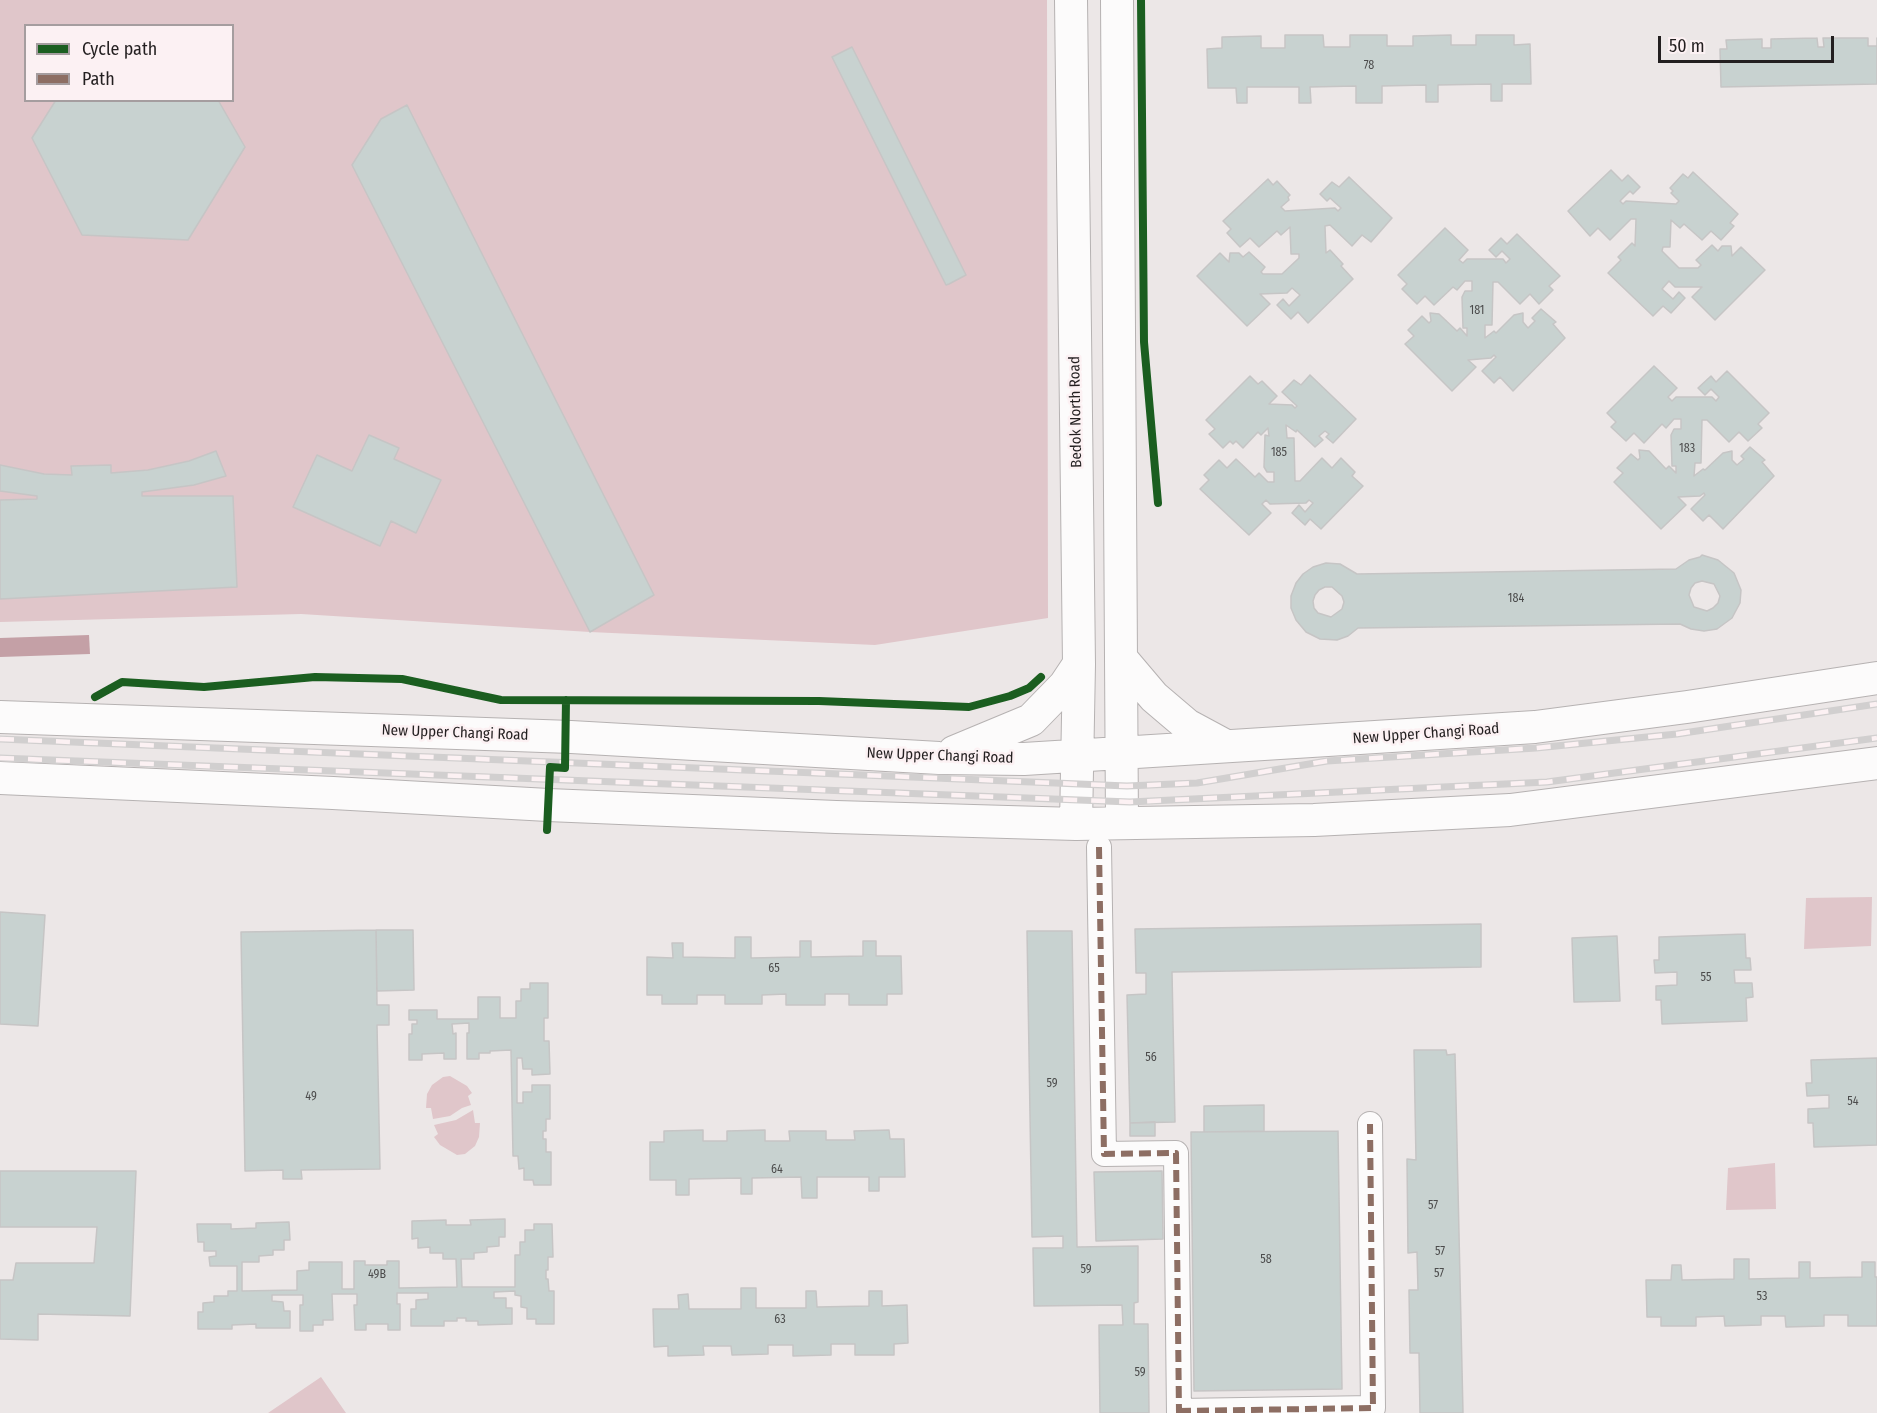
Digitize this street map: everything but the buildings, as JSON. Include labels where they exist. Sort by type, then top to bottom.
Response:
[{"type":"main road","name":"Bedok North Road","points":[[1071,0],[1079,664],[1076,824]]},
{"type":"main road","points":[[1117,0],[1122,823]]},
{"type":"main road","points":[[1121,658],[1154,697],[1174,714],[1202,734],[1226,746]]},
{"type":"main road","points":[[939,758],[1031,720],[1065,685],[1079,664]]},
{"type":"main road","name":"New Upper Changi Road","points":[[0,717],[571,737],[939,758],[1024,759],[1535,727],[1877,678]]},
{"type":"main road","points":[[0,778],[322,792],[548,805],[1076,824],[1314,820],[1510,810],[1877,763]]},
{"type":"street","points":[[1100,847],[1104,1154],[1176,1153],[1179,1412],[1373,1408],[1370,1124]]},
{"type":"shaded area","points":[[0,0],[1047,0],[1048,618],[875,645],[590,632],[301,614],[0,622]]},
{"type":"shaded area","points":[[89,635],[90,654],[0,657],[0,638]]},
{"type":"shaded area","points":[[1872,897],[1871,946],[1804,949],[1806,898]]},
{"type":"shaded area","points":[[450,1076],[467,1086],[472,1093],[468,1096],[471,1105],[450,1116],[433,1119],[431,1108],[426,1108],[427,1094],[432,1085],[443,1077]]},
{"type":"shaded area","points":[[473,1110],[475,1123],[480,1123],[479,1137],[475,1146],[465,1154],[457,1155],[440,1145],[434,1137],[438,1134],[434,1125],[456,1120]]},
{"type":"shaded area","points":[[1775,1163],[1776,1209],[1726,1210],[1728,1168]]},
{"type":"shaded area","points":[[321,1377],[346,1413],[268,1413]]},
{"type":"railway","points":[[0,739],[1127,786],[1197,783],[1327,761],[1536,748],[1677,734],[1877,704]]},
{"type":"railway","points":[[0,758],[1130,802],[1547,782],[1877,738]]},
{"type":"marked path","points":[[1099,847],[1104,1154],[1176,1153],[1179,1413]]},
{"type":"marked path","points":[[1179,1411],[1373,1408],[1370,1124]]},
{"type":"cycle path","points":[[1141,0],[1144,342],[1158,503]]},
{"type":"cycle path","points":[[95,697],[122,682],[204,687],[315,677],[402,679],[501,700],[819,701],[969,707],[1010,696],[1029,688],[1041,677]]},
{"type":"cycle path","points":[[547,830],[550,767],[565,768],[566,700]]}]
